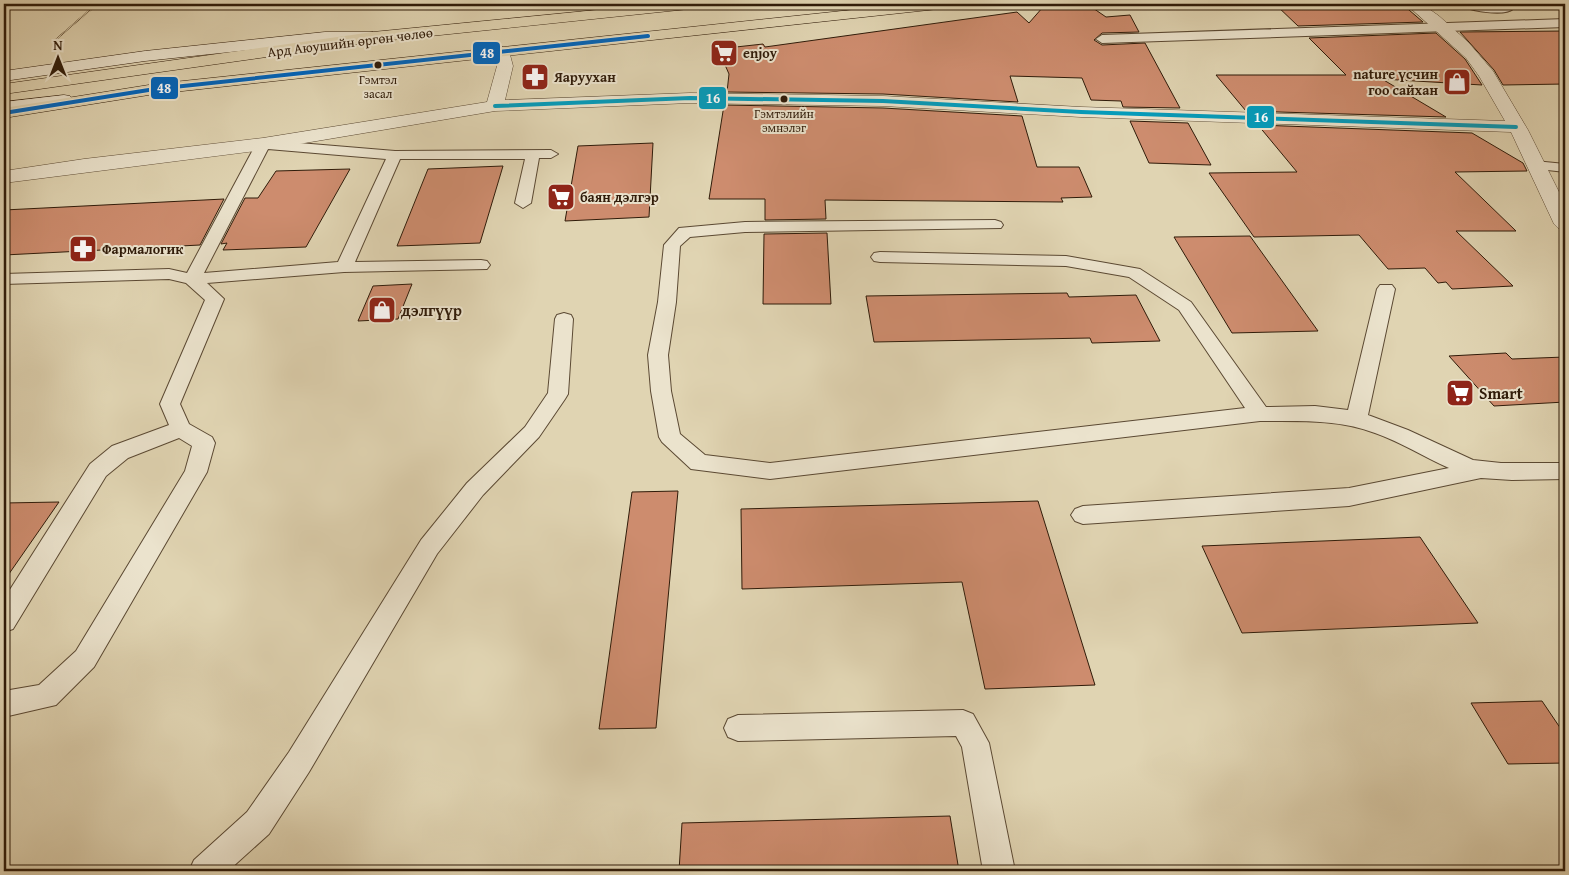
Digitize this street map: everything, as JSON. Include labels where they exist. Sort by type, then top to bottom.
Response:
[{"type":"main road","name":"Ард Аюушийн өргөн чөлөө","points":[[4,89],[373,37],[698,4]]},
{"type":"main road","name":"Ард Аюушийн өргөн чөлөө","points":[[4,113],[155,89],[947,4]]},
{"type":"street","points":[[414,4],[460,4]]},
{"type":"street","points":[[1413,4],[1443,26],[1486,74],[1516,127],[1565,224]]},
{"type":"street","points":[[4,76],[145,56],[325,37],[373,37]]},
{"type":"street","points":[[496,106],[505,66],[501,52]]},
{"type":"street","points":[[4,107],[155,89]]},
{"type":"street","points":[[4,177],[84,165],[263,144],[496,106],[690,98],[883,100],[1081,112],[1216,115],[1516,127]]},
{"type":"lane","points":[[1467,4],[1472,7],[1507,9]]},
{"type":"lane","points":[[1102,39],[1565,23]]},
{"type":"lane","points":[[192,279],[263,144],[395,155],[551,154]]},
{"type":"lane","points":[[524,203],[533,154]]},
{"type":"lane","points":[[344,267],[395,155]]},
{"type":"lane","points":[[1535,165],[1565,168]]},
{"type":"lane","points":[[995,225],[745,227],[685,232],[672,245],[667,302],[658,354],[661,391],[670,437],[698,463],[770,471],[1260,414],[1328,413],[1357,418],[1400,434],[1444,456],[1481,470]]},
{"type":"lane","points":[[880,257],[1066,261],[1134,273],[1185,306],[1260,414]]},
{"type":"lane","points":[[4,279],[169,274],[192,279],[344,267],[481,265]]},
{"type":"lane","points":[[4,704],[46,696],[84,659],[196,472],[204,443],[182,428],[170,404],[215,299],[192,279]]},
{"type":"lane","points":[[1357,418],[1386,289]]},
{"type":"lane","points":[[205,871],[258,823],[299,762],[429,547],[475,489],[532,432],[558,394],[564,319]]},
{"type":"lane","points":[[4,621],[98,470],[120,452],[182,428]]},
{"type":"lane","points":[[1083,515],[1349,497],[1481,470],[1565,471]]},
{"type":"lane","points":[[738,728],[963,724],[975,743],[999,871]]},
{"type":"path","points":[[51,47],[53,42],[97,4]]},
{"type":"building","points":[[1087,4],[1106,17],[1130,15],[1139,32],[1102,33],[1094,40],[1102,45],[1145,43],[1180,108],[1123,107],[1121,101],[1091,100],[1082,78],[1010,76],[1018,102],[883,94],[727,92],[729,74],[718,49],[763,44],[765,47],[1017,12],[1029,23],[1043,7]]},
{"type":"building","points":[[1275,4],[1402,4],[1423,22],[1298,26]]},
{"type":"building","points":[[1565,31],[1565,84],[1503,85],[1494,70],[1460,32]]},
{"type":"building","points":[[1436,33],[1465,59],[1482,85],[1382,79],[1446,117],[1246,111],[1216,75],[1346,75],[1309,38]]},
{"type":"building","points":[[724,105],[883,108],[1022,116],[1037,167],[1079,167],[1092,197],[1061,198],[1063,202],[825,200],[826,219],[765,220],[765,199],[709,199]]},
{"type":"building","points":[[1130,121],[1188,123],[1211,165],[1149,163]]},
{"type":"building","points":[[1258,125],[1472,133],[1523,163],[1527,171],[1455,172],[1516,231],[1456,231],[1513,286],[1452,289],[1446,282],[1438,283],[1425,268],[1388,269],[1359,235],[1254,237],[1209,173],[1297,172]]},
{"type":"building","points":[[653,143],[649,217],[565,221],[578,146]]},
{"type":"building","points":[[503,166],[480,243],[397,246],[428,169]]},
{"type":"building","points":[[350,169],[306,247],[223,250],[227,243],[221,244],[245,198],[258,198],[276,171]]},
{"type":"building","points":[[224,199],[200,245],[4,255],[4,210]]},
{"type":"building","points":[[827,233],[831,304],[763,304],[764,234]]},
{"type":"building","points":[[1250,236],[1318,331],[1232,333],[1174,237]]},
{"type":"building","name":"дэлгүүр","points":[[412,284],[398,319],[358,321],[373,286]]},
{"type":"building","points":[[1067,293],[1069,297],[1136,295],[1160,341],[1092,343],[1090,338],[874,342],[866,296]]},
{"type":"building","points":[[1506,353],[1512,359],[1565,357],[1565,402],[1494,406],[1449,356]]},
{"type":"building","points":[[678,491],[656,728],[599,729],[632,492]]},
{"type":"building","points":[[1038,501],[1095,685],[985,689],[962,582],[742,589],[741,509]]},
{"type":"building","points":[[59,502],[4,581],[4,503]]},
{"type":"building","points":[[1420,537],[1478,623],[1242,633],[1202,546]]},
{"type":"building","points":[[1542,701],[1565,735],[1565,763],[1508,764],[1471,703]]},
{"type":"building","points":[[950,816],[959,871],[679,871],[682,823]]},
{"type":"transit line","name":"48","points":[[4,113],[155,89],[648,36]]},
{"type":"transit line","name":"16","points":[[495,106],[690,98],[883,101],[1081,112],[1216,115],[1516,127]]},
{"type":"place","name":"enjoy","points":[[724,53]]},
{"type":"place","name":"Гэмтэл засал","points":[[378,65]]},
{"type":"place","name":"Яаруухан","points":[[535,77]]},
{"type":"place","name":"nature үсчин гоо сайхан","points":[[1457,82]]},
{"type":"place","name":"Гэмтэлийн эмнэлэг","points":[[784,99]]},
{"type":"place","name":"баян дэлгэр","points":[[561,197]]},
{"type":"place","name":"Фармалогик","points":[[83,249]]},
{"type":"place","name":"дэлгүүр","points":[[382,310]]},
{"type":"place","name":"Smart","points":[[1460,393]]}]
